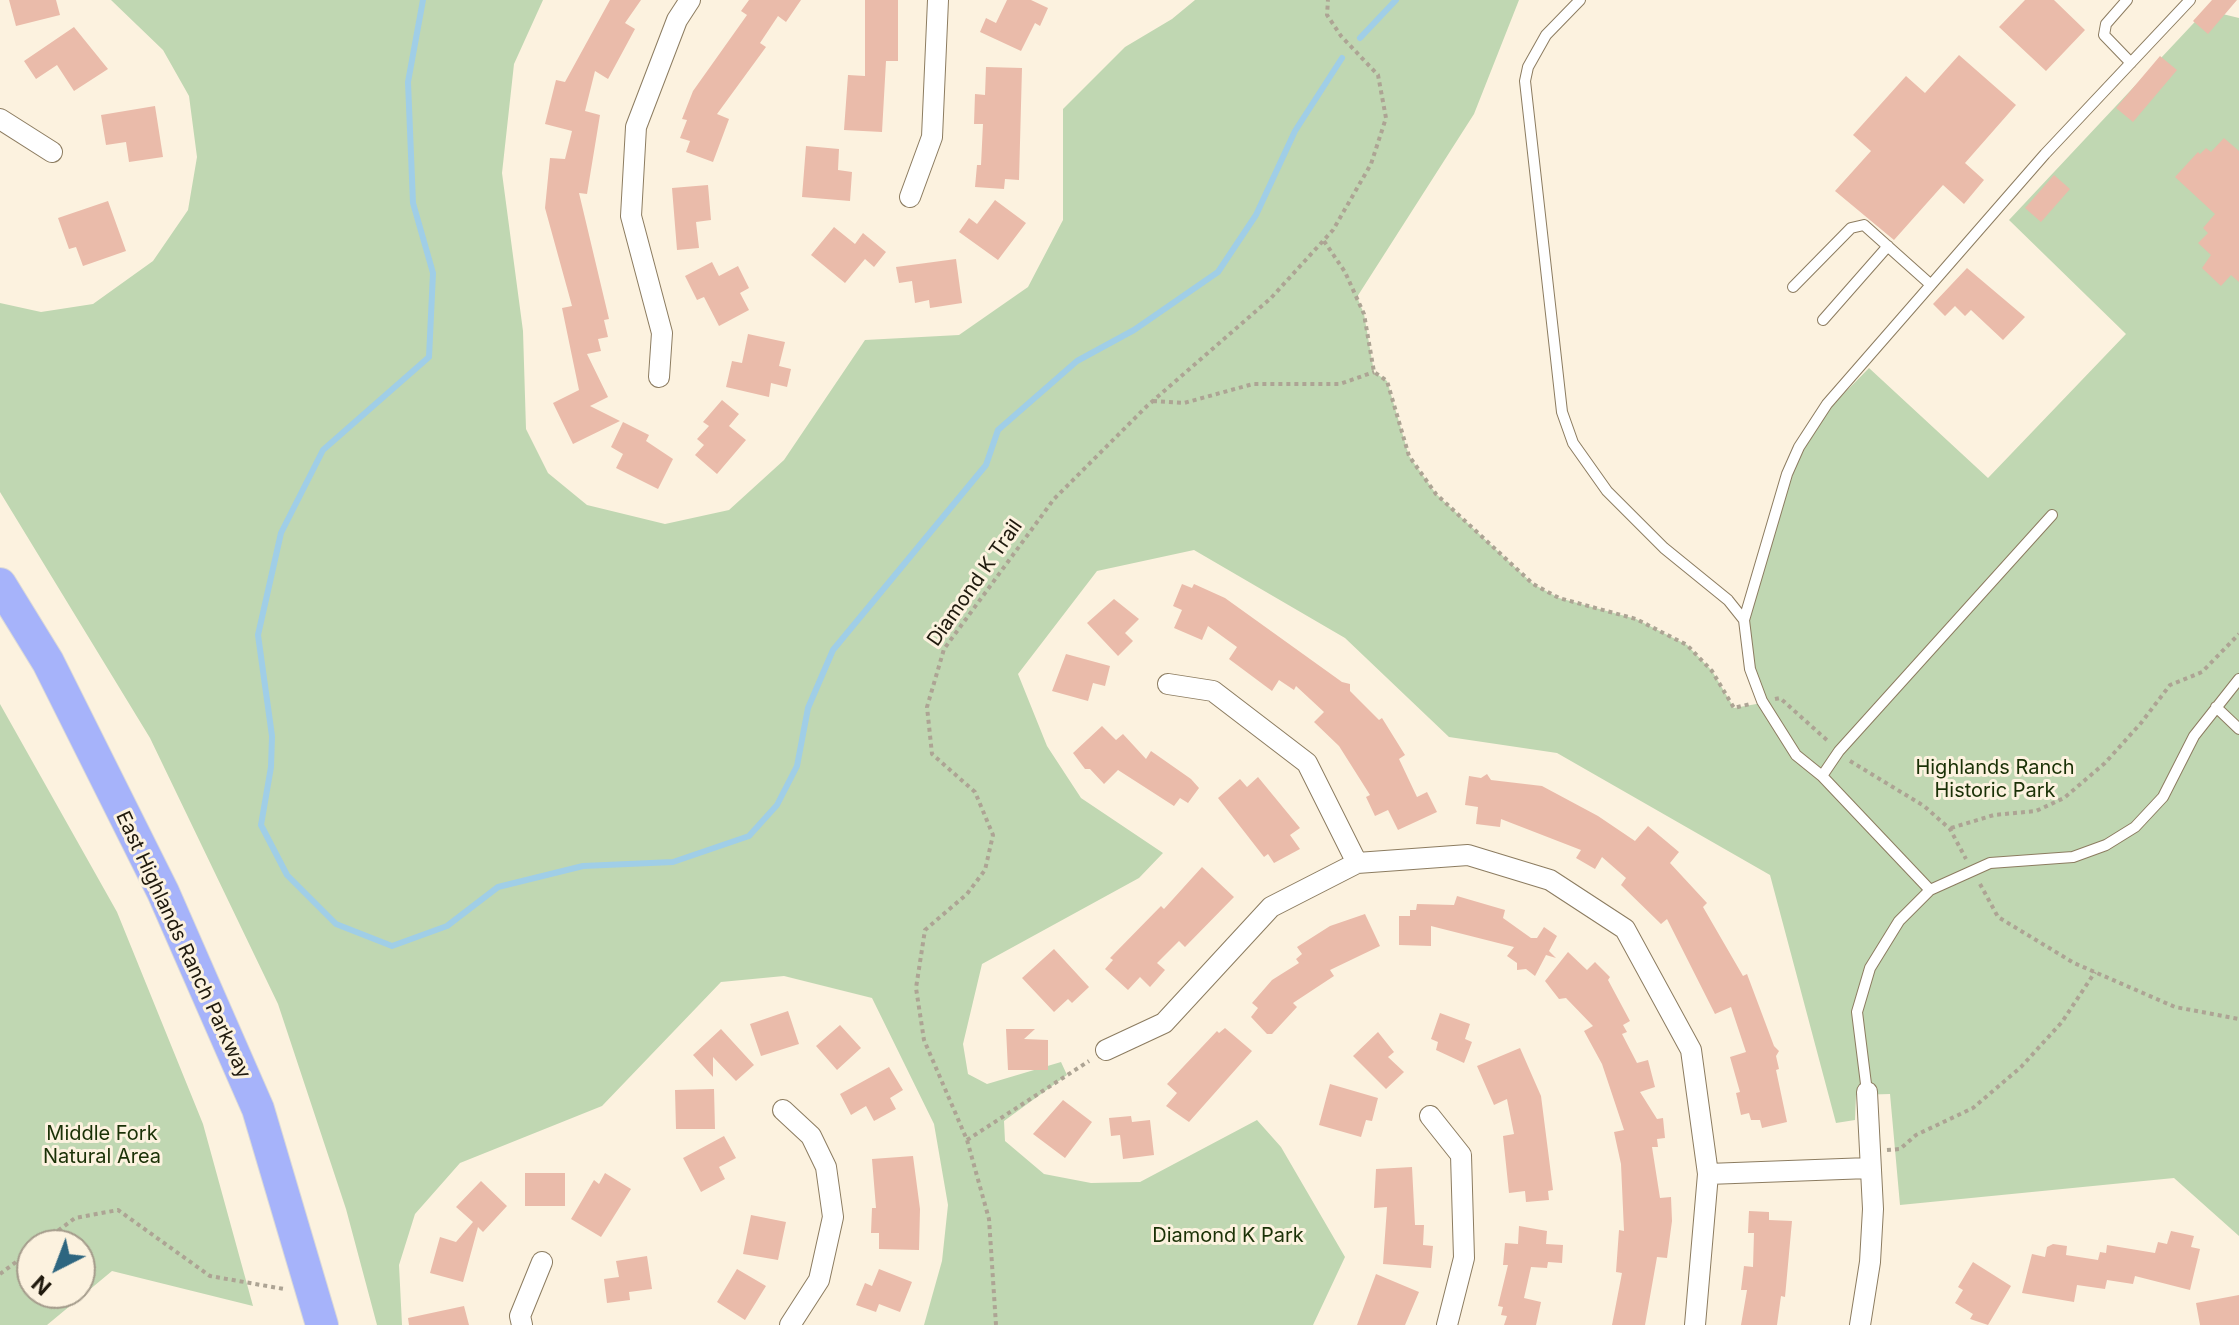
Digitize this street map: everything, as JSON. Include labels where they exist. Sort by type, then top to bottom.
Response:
[{"type":"main road","name":"East Highlands Ranch Parkway","points":[[0,584],[48,662],[163,892],[258,1109],[322,1325]]},
{"type":"street","points":[[659,377],[662,333],[631,216],[636,127],[677,20],[690,0]]},
{"type":"street","points":[[910,197],[932,137],[938,0]]},
{"type":"street","points":[[0,119],[52,152]]},
{"type":"street","points":[[1168,684],[1213,691],[1307,763],[1357,863]]},
{"type":"street","points":[[1106,1050],[1164,1023],[1271,907],[1357,863],[1468,855],[1550,880],[1625,929],[1691,1050],[1708,1174],[1695,1325]]},
{"type":"street","points":[[1860,1325],[1870,1262],[1873,1209],[1867,1092]]},
{"type":"street","points":[[783,1110],[811,1136],[826,1167],[833,1217],[819,1280],[790,1325]]},
{"type":"street","points":[[1430,1116],[1461,1155],[1464,1258],[1447,1325]]},
{"type":"street","points":[[1708,1174],[1869,1161]]},
{"type":"street","points":[[522,1325],[520,1316],[542,1262]]},
{"type":"lane","points":[[1580,0],[1546,35],[1528,67],[1525,81],[1538,172],[1562,412],[1573,443],[1607,491],[1664,548],[1728,600],[1744,620]]},
{"type":"lane","points":[[2127,0],[2106,24],[2104,35],[2131,63]]},
{"type":"lane","points":[[1930,890],[1822,776],[1796,755],[1762,701],[1750,669],[1744,620],[1774,512],[1799,447],[1836,392],[1930,284],[2190,0]]},
{"type":"lane","points":[[1793,287],[1851,228],[1864,225],[1930,284]]},
{"type":"lane","points":[[1823,320],[1888,246]]},
{"type":"lane","points":[[1822,776],[1839,751],[2052,515]]},
{"type":"lane","points":[[1867,1092],[1857,1012],[1870,968],[1899,921],[1930,890],[1990,863],[2073,857],[2106,845],[2135,827],[2163,797],[2194,736],[2239,679]]},
{"type":"lane","points":[[2216,707],[2239,729]]},
{"type":"path","name":"Diamond K Trail","points":[[996,1325],[989,1219],[967,1140],[924,1040],[916,988],[925,930],[967,894],[985,870],[993,835],[975,792],[932,754],[927,707],[944,649],[1054,499],[1153,401],[1271,298],[1323,240],[1371,164],[1386,118],[1378,75],[1341,36],[1327,15],[1328,0]]},
{"type":"path","points":[[1323,240],[1345,272],[1364,314],[1374,372],[1387,381],[1409,456],[1436,494],[1533,584],[1559,598],[1636,619],[1687,645],[1712,671],[1734,708],[1780,698],[1852,763],[1924,806],[1950,829],[1998,917],[2095,972],[2175,1007],[2239,1019]]},
{"type":"path","points":[[1153,401],[1184,403],[1253,384],[1340,384],[1374,372]]},
{"type":"path","points":[[1950,829],[1994,815],[2036,811],[2064,798],[2123,743],[2170,685],[2202,672],[2239,634]]},
{"type":"path","points":[[1869,1161],[1900,1149],[1916,1135],[1973,1108],[2021,1067],[2052,1034],[2095,972]]},
{"type":"path","points":[[967,1140],[1106,1050]]},
{"type":"path","points":[[60,1229],[75,1218],[118,1210],[210,1276],[234,1283],[313,1293]]},
{"type":"green space","points":[[111,0],[543,0],[514,64],[502,173],[523,331],[526,429],[548,473],[587,505],[665,524],[729,510],[784,460],[865,340],[959,335],[1028,287],[1063,220],[1063,109],[1125,47],[1172,19],[1195,0],[1519,0],[1474,114],[1357,297],[1364,314],[1374,372],[1387,381],[1409,456],[1436,494],[1533,584],[1559,598],[1636,619],[1687,645],[1712,671],[1734,708],[1762,703],[1750,669],[1744,620],[1798,459],[1819,419],[1869,368],[1988,478],[2126,334],[2009,220],[2206,10],[2239,18],[2239,1236],[2174,1178],[1900,1205],[1890,1094],[1856,1095],[1855,1120],[1836,1123],[1770,875],[1557,753],[1449,737],[1345,638],[1194,550],[1097,571],[1018,674],[1047,746],[1081,798],[1163,853],[1139,878],[982,964],[963,1044],[968,1074],[987,1084],[1061,1062],[1067,1075],[1004,1121],[1005,1141],[1044,1174],[1091,1183],[1140,1182],[1257,1120],[1281,1147],[1345,1257],[1313,1325],[924,1325],[942,1261],[948,1205],[934,1124],[872,998],[784,976],[721,982],[602,1106],[460,1163],[415,1214],[399,1265],[402,1325],[377,1325],[346,1209],[278,1004],[150,738],[0,492],[0,303],[41,312],[93,304],[153,261],[188,210],[197,157],[189,96],[163,50]]},
{"type":"green space","name":"Middle Fork Natural Area","points":[[0,704],[117,912],[203,1124],[253,1306],[112,1271],[96,1284],[96,1229],[16,1229],[16,1309],[66,1309],[47,1325],[0,1325]]},
{"type":"building","points":[[9,0],[56,0],[60,15],[16,26]]},
{"type":"building","points":[[610,0],[641,0],[625,23],[635,29],[608,79],[595,71],[585,111],[600,115],[587,194],[579,193],[609,319],[604,320],[608,337],[598,339],[601,351],[587,354],[608,397],[590,406],[620,421],[573,444],[553,403],[579,390],[562,308],[572,306],[545,208],[550,158],[565,159],[572,131],[545,124],[556,80],[565,82]]},
{"type":"building","points":[[749,0],[801,0],[786,22],[778,16],[760,43],[766,47],[717,114],[729,119],[713,162],[686,152],[690,141],[680,138],[687,120],[682,119],[693,91],[747,15],[741,11]]},
{"type":"building","points":[[865,0],[898,0],[898,61],[886,61],[882,132],[844,130],[848,75],[865,76]]},
{"type":"building","points":[[1007,0],[1031,0],[1048,8],[1040,26],[1035,23],[1021,51],[980,32],[986,18],[996,23]]},
{"type":"building","points":[[2025,0],[2054,0],[2085,30],[2046,71],[1999,27]]},
{"type":"building","points":[[2212,0],[2237,0],[2208,34],[2193,21]]},
{"type":"building","points":[[74,27],[108,69],[74,91],[57,65],[36,79],[24,61]]},
{"type":"building","points":[[1959,55],[2016,105],[1965,163],[1984,180],[1964,204],[1943,185],[1894,240],[1835,191],[1871,151],[1853,135],[1906,76],[1925,93]]},
{"type":"building","points":[[2160,56],[2177,70],[2133,122],[2116,108]]},
{"type":"building","points":[[986,67],[1022,68],[1019,180],[1005,179],[1004,189],[975,187],[977,165],[981,165],[983,124],[974,124],[975,94],[985,95]]},
{"type":"building","points":[[155,106],[163,157],[129,162],[126,142],[106,145],[101,115]]},
{"type":"building","points":[[2224,138],[2239,151],[2239,282],[2231,275],[2221,286],[2202,268],[2211,255],[2198,243],[2208,233],[2203,228],[2215,214],[2175,177],[2198,152],[2200,154],[2206,148],[2211,152]]},
{"type":"building","points":[[806,146],[839,149],[838,170],[852,172],[850,201],[802,197]]},
{"type":"building","points":[[2054,175],[2070,189],[2041,222],[2025,208]]},
{"type":"building","points":[[708,185],[711,220],[696,222],[699,248],[677,250],[672,188]]},
{"type":"building","points":[[995,200],[1026,223],[998,260],[959,232],[969,218],[977,224]]},
{"type":"building","points":[[108,201],[126,251],[83,266],[76,247],[69,249],[58,218]]},
{"type":"building","points":[[834,227],[855,244],[863,233],[886,252],[874,267],[865,259],[845,283],[811,255]]},
{"type":"building","points":[[956,259],[962,303],[930,308],[929,300],[915,303],[912,281],[899,283],[896,267]]},
{"type":"building","points":[[712,262],[719,276],[738,266],[749,288],[740,293],[749,310],[719,326],[704,297],[697,300],[685,276]]},
{"type":"building","points":[[1967,268],[2025,317],[2003,340],[1971,310],[1965,316],[1955,306],[1945,316],[1933,304]]},
{"type":"building","points":[[748,334],[785,342],[779,366],[791,369],[787,387],[771,383],[769,397],[726,387],[732,361],[742,363]]},
{"type":"building","points":[[722,400],[739,414],[729,426],[746,440],[717,474],[695,455],[704,445],[697,439],[709,426],[703,422]]},
{"type":"building","points":[[623,422],[649,435],[646,441],[673,459],[658,489],[616,468],[623,454],[611,447]]},
{"type":"building","points":[[1182,584],[1192,588],[1194,584],[1225,598],[1342,682],[1350,684],[1350,691],[1379,720],[1382,718],[1405,755],[1399,759],[1417,797],[1427,792],[1437,812],[1398,830],[1388,810],[1375,816],[1366,797],[1370,795],[1339,746],[1314,722],[1324,712],[1296,686],[1294,690],[1279,680],[1272,691],[1229,659],[1237,647],[1208,626],[1202,640],[1174,628],[1182,610],[1173,606]]},
{"type":"building","points":[[1114,599],[1139,619],[1125,633],[1133,641],[1118,656],[1087,623]]},
{"type":"building","points":[[1066,654],[1110,666],[1105,686],[1093,683],[1088,701],[1052,691]]},
{"type":"building","points":[[1102,726],[1116,740],[1123,734],[1146,759],[1151,751],[1191,779],[1199,788],[1188,803],[1180,798],[1174,806],[1118,770],[1104,784],[1090,769],[1085,769],[1073,753]]},
{"type":"building","points":[[1487,774],[1491,780],[1542,786],[1598,816],[1635,841],[1648,826],[1679,852],[1670,863],[1707,903],[1703,907],[1743,976],[1747,974],[1774,1046],[1779,1051],[1776,1056],[1779,1069],[1776,1070],[1787,1122],[1762,1128],[1760,1120],[1751,1120],[1749,1113],[1741,1115],[1736,1093],[1740,1092],[1730,1057],[1746,1052],[1731,1007],[1715,1014],[1667,919],[1661,924],[1621,885],[1626,878],[1602,857],[1595,869],[1576,858],[1581,850],[1501,819],[1500,827],[1476,824],[1478,807],[1465,805],[1469,776],[1481,778]]},
{"type":"building","points":[[1258,777],[1300,828],[1290,835],[1300,849],[1274,863],[1268,854],[1264,857],[1218,798],[1240,779],[1247,787]]},
{"type":"building","points":[[1202,867],[1234,897],[1185,947],[1179,941],[1157,963],[1165,970],[1150,987],[1140,977],[1128,990],[1105,969],[1113,960],[1110,958],[1161,906],[1164,909]]},
{"type":"building","points":[[1457,896],[1505,910],[1503,918],[1531,938],[1537,938],[1544,927],[1557,936],[1549,951],[1556,958],[1546,955],[1535,976],[1526,969],[1517,970],[1517,963],[1507,956],[1514,947],[1431,926],[1431,946],[1399,945],[1399,916],[1410,916],[1410,910],[1416,910],[1417,904],[1454,905]]},
{"type":"building","points":[[1365,914],[1380,946],[1330,970],[1334,976],[1293,1003],[1297,1007],[1272,1034],[1267,1034],[1251,1017],[1258,1008],[1252,1003],[1272,980],[1299,963],[1296,959],[1302,954],[1297,947],[1330,926]]},
{"type":"building","points":[[1054,949],[1089,987],[1072,1003],[1068,999],[1054,1012],[1022,978]]},
{"type":"building","points":[[1568,952],[1587,970],[1595,962],[1610,977],[1608,980],[1630,1021],[1623,1025],[1627,1032],[1622,1034],[1637,1063],[1648,1060],[1655,1087],[1640,1092],[1657,1119],[1663,1118],[1665,1138],[1657,1139],[1658,1147],[1652,1147],[1660,1198],[1671,1197],[1672,1221],[1667,1258],[1657,1257],[1645,1325],[1612,1325],[1622,1273],[1616,1272],[1619,1230],[1624,1231],[1621,1164],[1614,1132],[1624,1130],[1602,1064],[1584,1031],[1593,1026],[1566,998],[1559,999],[1545,981]]},
{"type":"building","points":[[788,1011],[799,1044],[761,1056],[750,1024]]},
{"type":"building","points":[[1440,1013],[1470,1024],[1465,1039],[1472,1042],[1464,1063],[1436,1050],[1438,1042],[1431,1039]]},
{"type":"building","points":[[840,1025],[861,1048],[837,1070],[816,1046]]},
{"type":"building","points":[[1225,1028],[1252,1051],[1189,1122],[1166,1106],[1177,1093],[1167,1084],[1217,1031],[1219,1033]]},
{"type":"building","points":[[721,1029],[754,1065],[736,1081],[713,1057],[713,1077],[693,1055]]},
{"type":"building","points":[[1006,1029],[1035,1029],[1024,1039],[1048,1040],[1048,1070],[1008,1070]]},
{"type":"building","points":[[1378,1032],[1394,1052],[1388,1057],[1404,1072],[1386,1089],[1353,1056]]},
{"type":"building","points":[[1520,1048],[1541,1096],[1553,1190],[1548,1191],[1549,1200],[1526,1202],[1525,1191],[1509,1193],[1503,1136],[1514,1134],[1507,1099],[1494,1105],[1477,1066]]},
{"type":"building","points":[[889,1067],[903,1090],[890,1098],[896,1109],[874,1121],[866,1106],[851,1115],[840,1094]]},
{"type":"building","points":[[1330,1084],[1378,1098],[1372,1121],[1366,1120],[1361,1137],[1319,1125]]},
{"type":"building","points":[[714,1089],[715,1129],[676,1129],[675,1090]]},
{"type":"building","points":[[1063,1100],[1092,1122],[1065,1158],[1033,1134]]},
{"type":"building","points":[[1131,1116],[1132,1122],[1150,1120],[1154,1155],[1123,1159],[1120,1135],[1111,1136],[1109,1118]]},
{"type":"building","points":[[724,1136],[736,1158],[719,1167],[725,1179],[701,1192],[683,1158]]},
{"type":"building","points":[[913,1156],[920,1209],[919,1250],[879,1249],[879,1233],[871,1233],[872,1208],[876,1208],[872,1159]]},
{"type":"building","points":[[1412,1167],[1415,1225],[1424,1225],[1423,1245],[1433,1246],[1431,1268],[1383,1264],[1387,1207],[1374,1208],[1376,1169]]},
{"type":"building","points":[[525,1173],[565,1173],[565,1206],[525,1206]]},
{"type":"building","points":[[605,1173],[631,1189],[601,1237],[571,1219],[594,1180],[599,1184]]},
{"type":"building","points":[[481,1181],[507,1206],[483,1232],[478,1227],[463,1282],[430,1273],[440,1237],[456,1242],[473,1222],[456,1207]]},
{"type":"building","points":[[1749,1211],[1769,1212],[1769,1220],[1792,1221],[1785,1297],[1781,1296],[1777,1325],[1741,1325],[1747,1290],[1741,1290],[1744,1266],[1753,1267],[1754,1233],[1748,1233]]},
{"type":"building","points":[[751,1215],[786,1222],[778,1260],[743,1254]]},
{"type":"building","points":[[1519,1226],[1547,1231],[1546,1244],[1563,1245],[1562,1263],[1548,1262],[1547,1268],[1531,1267],[1524,1298],[1541,1302],[1536,1325],[1504,1325],[1507,1316],[1501,1315],[1503,1307],[1498,1306],[1508,1265],[1503,1265],[1505,1243],[1518,1244]]},
{"type":"building","points":[[2171,1231],[2194,1236],[2191,1247],[2200,1249],[2190,1290],[2135,1276],[2133,1284],[2107,1280],[2105,1289],[2077,1285],[2074,1302],[2022,1293],[2032,1254],[2045,1257],[2047,1247],[2053,1244],[2067,1246],[2066,1255],[2098,1260],[2100,1252],[2106,1253],[2107,1245],[2155,1253],[2158,1242],[2167,1244]]},
{"type":"building","points":[[647,1256],[652,1289],[629,1292],[630,1300],[607,1303],[604,1279],[619,1277],[616,1261]]},
{"type":"building","points":[[1973,1262],[2011,1286],[1988,1325],[1970,1319],[1973,1314],[1955,1303],[1963,1290],[1958,1287]]},
{"type":"building","points":[[737,1269],[766,1286],[745,1320],[717,1302]]},
{"type":"building","points":[[879,1269],[912,1282],[900,1312],[879,1304],[876,1312],[856,1305],[865,1283],[872,1286]]},
{"type":"building","points":[[1376,1274],[1419,1292],[1405,1325],[1357,1325]]},
{"type":"building","points":[[2239,1295],[2239,1325],[2200,1325],[2196,1303]]},
{"type":"building","points":[[464,1306],[469,1325],[409,1325],[408,1318]]},
{"type":"waterway","points":[[423,0],[408,82],[413,203],[433,273],[429,357],[323,450],[281,533],[258,635],[272,736],[271,767],[261,825],[287,875],[336,924],[392,946],[447,926],[498,887],[583,866],[673,862],[749,836],[777,805],[797,766],[808,708],[833,650],[986,465],[998,430],[1077,361],[1134,330],[1218,272],[1256,215],[1295,131],[1342,58]]},
{"type":"waterway","points":[[1360,38],[1396,0]]},
{"type":"park label","name":"Highlands Ranch Historic Park","points":[[1995,780]]},
{"type":"park label","name":"Diamond K Park","points":[[1228,1236]]}]
